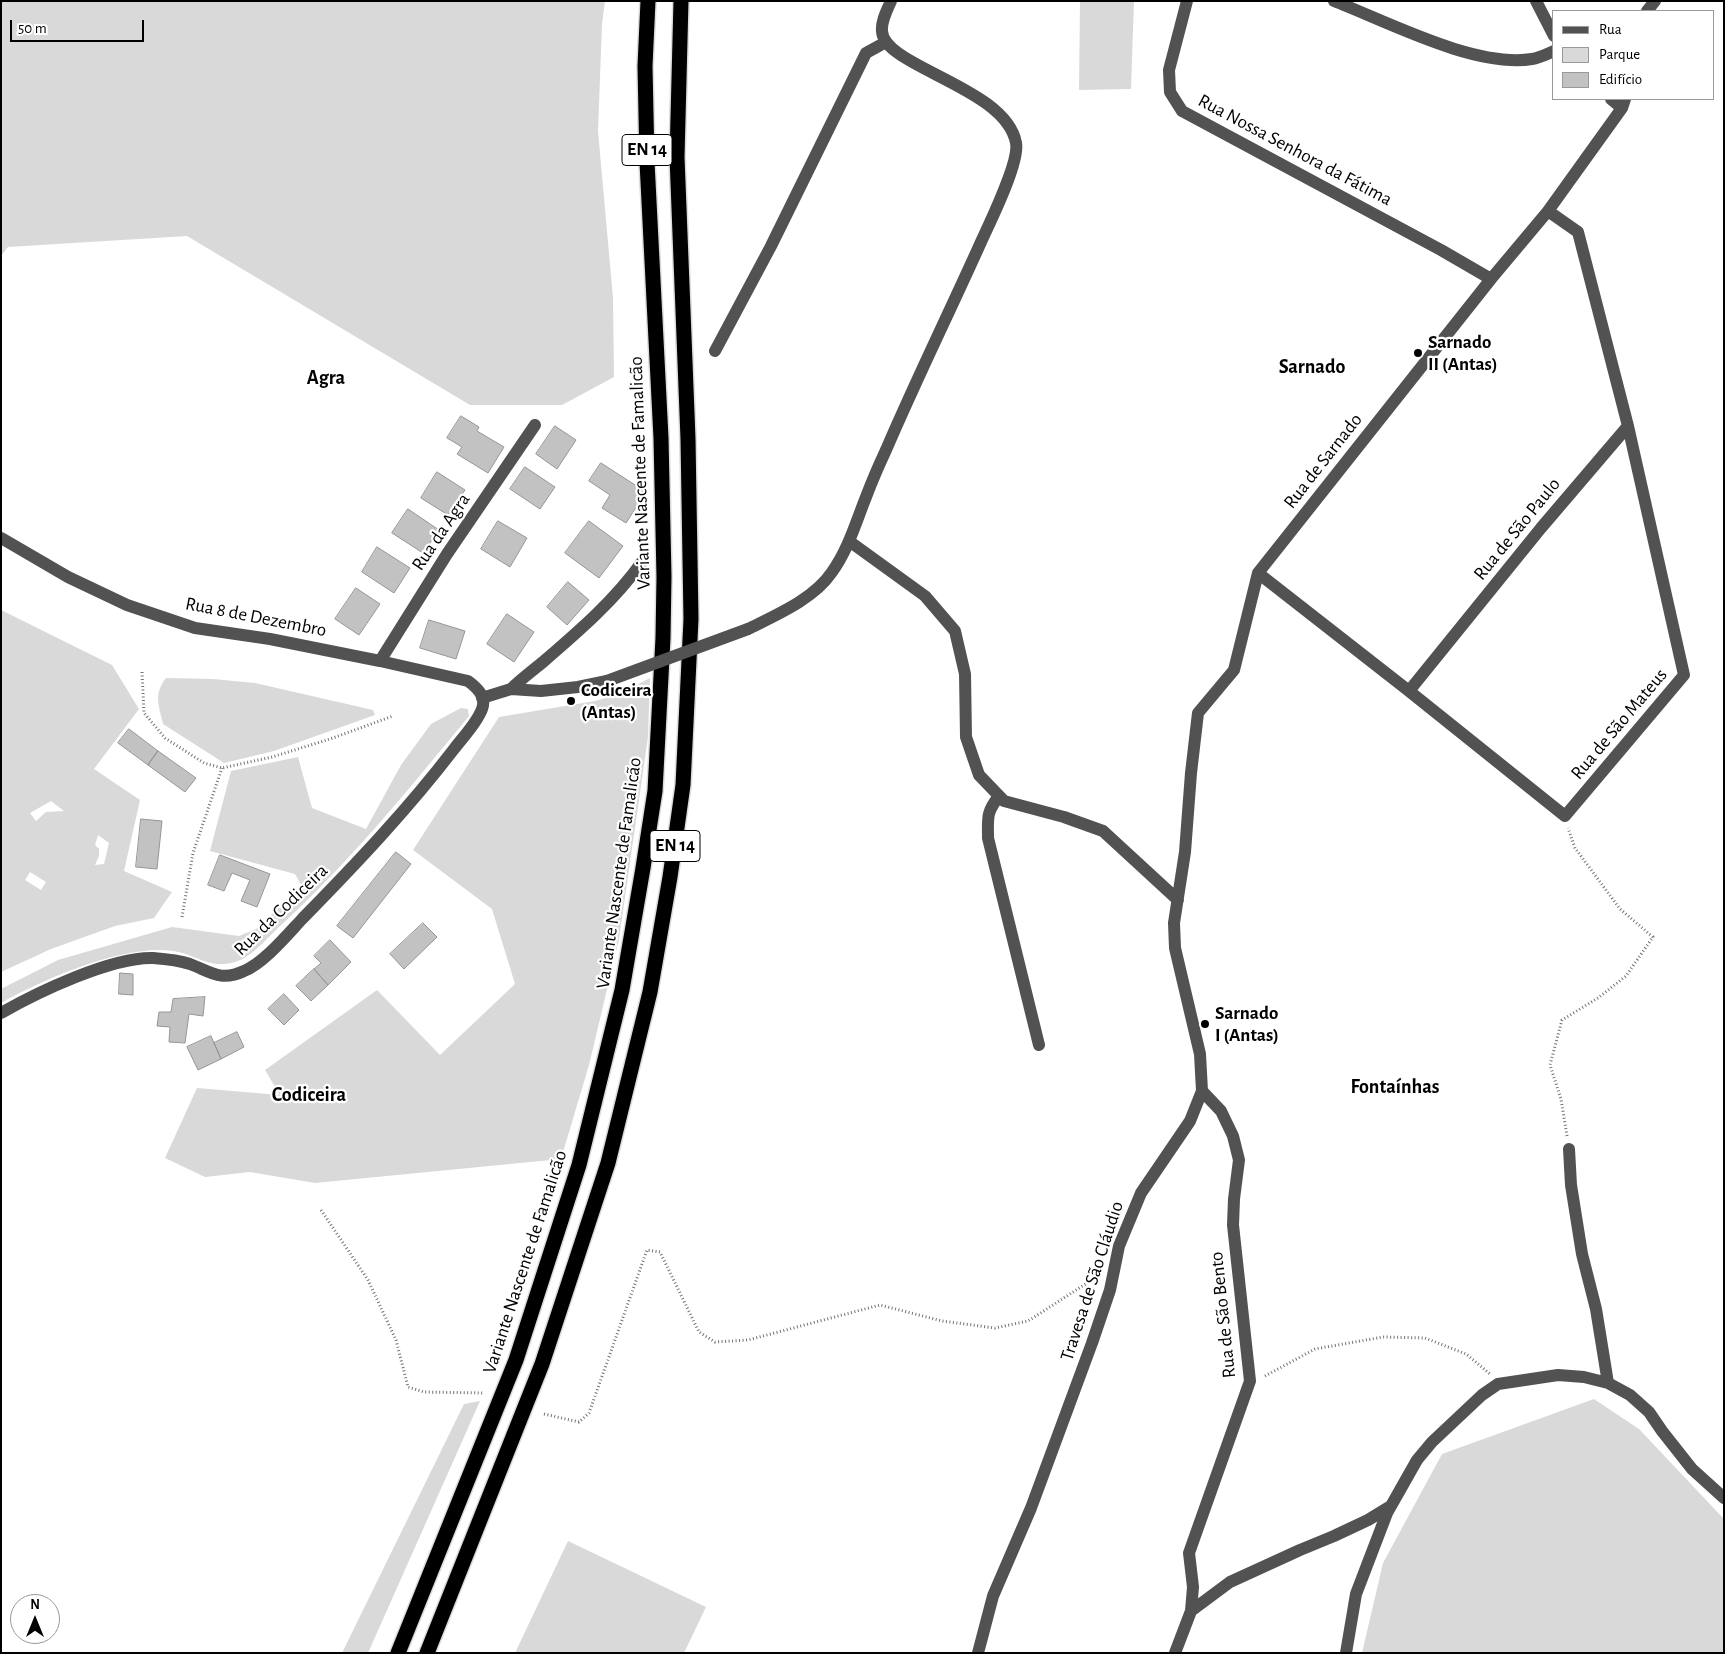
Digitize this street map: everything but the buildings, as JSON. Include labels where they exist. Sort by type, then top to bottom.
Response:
[{"type":"highway","name":"Variante Nascente de Famalicão","points":[[398,1653],[516,1360],[579,1165],[622,990],[643,868],[654,791],[663,638],[664,577],[661,438],[647,162],[645,66],[648,1]]},
{"type":"highway","name":"EN 14","points":[[427,1653],[540,1371],[608,1164],[650,992],[670,877],[683,785],[691,619],[688,439],[677,158],[681,1]]},
{"type":"street","points":[[482,698],[510,689],[541,691],[578,687],[607,681],[748,629],[789,609],[812,593],[832,573],[849,541],[866,495],[905,405],[1010,176],[1017,145],[1013,130],[1005,118],[982,99],[898,54],[886,42],[881,32],[891,1]]},
{"type":"street","name":"Rua Nossa Senhora da Fátima","points":[[1188,1],[1169,70],[1170,92],[1182,111],[1432,245],[1491,279]]},
{"type":"street","points":[[1334,1],[1467,53],[1502,60],[1526,60],[1552,52]]},
{"type":"street","points":[[1536,1],[1552,32]]},
{"type":"street","points":[[715,351],[771,246],[866,54],[886,42]]},
{"type":"street","name":"Rua de Sarnado","points":[[1178,900],[1186,852],[1191,773],[1198,714],[1234,670],[1258,573],[1491,279],[1548,211],[1623,103]]},
{"type":"street","points":[[1548,211],[1578,232],[1628,426]]},
{"type":"street","name":"Rua da Agra","points":[[380,661],[448,554],[535,425]]},
{"type":"street","name":"Rua de São Paulo","points":[[1409,692],[1541,528],[1628,426]]},
{"type":"street","name":"Rua de São Mateus","points":[[1565,816],[1684,676],[1628,426]]},
{"type":"street","name":"Rua 8 de Dezembro","points":[[1,538],[68,577],[126,605],[195,628],[270,639],[468,681],[478,688],[482,698]]},
{"type":"street","points":[[849,541],[925,596],[955,632],[965,674],[966,737],[979,775],[1004,801],[1064,816],[1103,831],[1178,900]]},
{"type":"street","points":[[510,689],[609,604],[642,562]]},
{"type":"street","points":[[1258,573],[1565,816]]},
{"type":"street","name":"Rua da Codiceira","points":[[1,1013],[66,981],[119,962],[151,958],[172,960],[191,965],[209,974],[229,976],[245,971],[260,961],[280,942],[380,837],[432,777],[473,724],[483,708],[482,698]]},
{"type":"street","points":[[999,796],[990,808],[988,815],[988,838],[1039,1045]]},
{"type":"street","name":"Travesa de São Cláudio","points":[[978,1653],[993,1596],[1031,1508],[1062,1428],[1107,1299],[1119,1246],[1141,1193],[1190,1121],[1202,1091],[1200,1054],[1174,948],[1174,923],[1178,900]]},
{"type":"street","name":"Rua de São Bento","points":[[1175,1653],[1191,1611],[1193,1587],[1189,1553],[1250,1381],[1233,1225],[1239,1160],[1233,1136],[1221,1112],[1202,1091]]},
{"type":"street","points":[[1569,1150],[1572,1195],[1582,1254],[1596,1309],[1608,1383]]},
{"type":"street","points":[[1346,1653],[1356,1594],[1392,1506],[1417,1460],[1432,1442],[1482,1395],[1498,1384],[1558,1375],[1584,1377],[1608,1383],[1630,1395],[1649,1412],[1692,1469],[1724,1498]]},
{"type":"street","points":[[1191,1611],[1230,1582],[1334,1536],[1392,1506]]},
{"type":"path","points":[[142,672],[144,713],[165,738],[204,763],[222,768],[272,757],[330,739],[393,716]]},
{"type":"path","points":[[182,917],[193,853],[222,768]]},
{"type":"path","points":[[1565,816],[1575,848],[1620,909],[1653,936],[1626,976],[1598,998],[1562,1020],[1550,1064],[1561,1099],[1569,1150]]},
{"type":"path","points":[[321,1210],[368,1280],[396,1340],[408,1387],[424,1392],[482,1393]]},
{"type":"path","points":[[544,1414],[579,1422],[589,1413],[647,1250],[660,1252],[699,1332],[715,1342],[748,1340],[880,1304],[942,1321],[995,1328],[1028,1322],[1089,1281],[1114,1268]]},
{"type":"path","points":[[1249,1385],[1315,1349],[1383,1337],[1425,1338],[1466,1354],[1489,1372],[1498,1384]]},
{"type":"green space","points":[[1,1],[605,1],[602,24],[598,131],[613,298],[614,377],[562,405],[470,405],[187,236],[8,247],[1,256]]},
{"type":"green space","points":[[1080,1],[1134,1],[1131,89],[1079,90]]},
{"type":"green space","points":[[1,610],[112,665],[139,709],[94,769],[140,800],[124,871],[172,892],[154,918],[115,926],[51,949],[1,972]],"holes":[[[51,801],[64,811],[46,812],[36,821],[30,813]],[[98,835],[109,843],[104,864],[95,865],[99,856],[99,849],[95,845]],[[30,872],[46,882],[41,890],[25,880]]]},
{"type":"green space","points":[[166,678],[213,679],[255,683],[373,710],[375,715],[274,751],[224,763],[163,724],[158,695]]},
{"type":"green space","points":[[650,678],[648,737],[619,939],[589,1065],[561,1159],[315,1183],[250,1172],[205,1177],[165,1158],[197,1088],[280,1095],[265,1070],[377,990],[440,1055],[515,984],[492,909],[413,850],[499,717],[595,701],[619,694]]},
{"type":"green space","points":[[461,708],[468,709],[469,716],[401,798],[305,903],[253,952],[241,960],[218,964],[173,951],[153,950],[132,953],[108,958],[61,974],[1,1003],[1,989],[58,960],[172,927],[239,936],[258,928],[301,885],[295,874],[210,851],[231,771],[298,757],[312,808],[366,829],[401,765],[431,724]]},
{"type":"green space","points":[[1594,1399],[1639,1429],[1724,1519],[1724,1653],[1362,1653],[1383,1563],[1442,1454]]},
{"type":"green space","points":[[480,1401],[368,1653],[342,1653],[464,1404]]},
{"type":"green space","points":[[568,1541],[706,1607],[684,1653],[515,1653]]},
{"type":"place","name":"Sarnado II (Antas)","points":[[1418,353]]},
{"type":"place","name":"Codiceira (Antas)","points":[[571,701]]},
{"type":"place","name":"Sarnado I (Antas)","points":[[1205,1024]]},
{"type":"district","name":"Sarnado","points":[[1312,367]]},
{"type":"district","name":"Agra","points":[[326,378]]},
{"type":"district","name":"Fontaínhas","points":[[1395,1087]]},
{"type":"district","name":"Codiceira","points":[[309,1095]]}]
